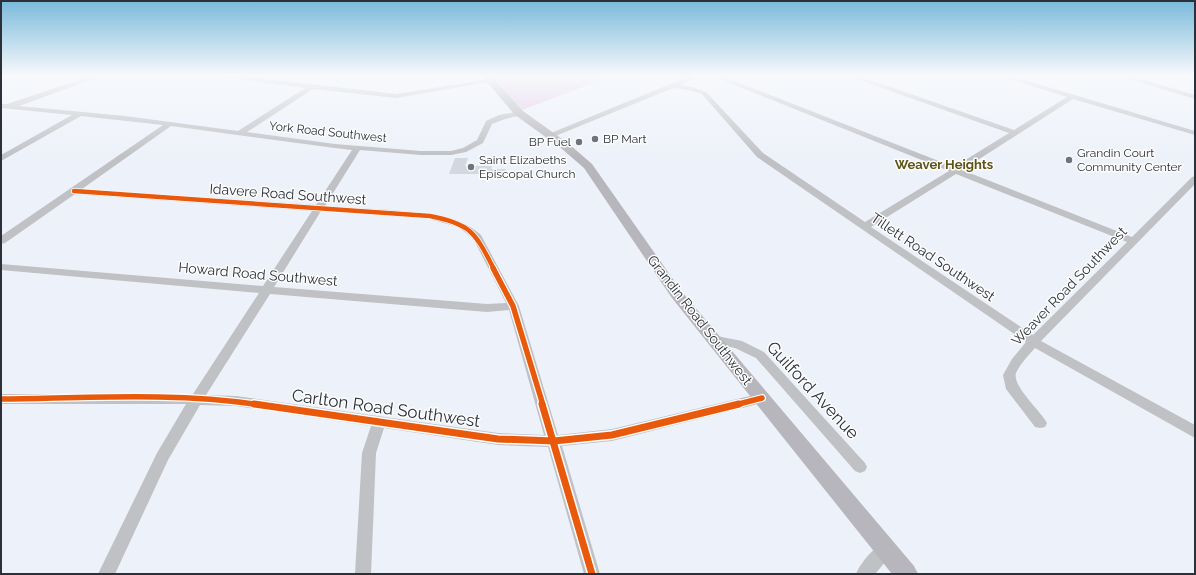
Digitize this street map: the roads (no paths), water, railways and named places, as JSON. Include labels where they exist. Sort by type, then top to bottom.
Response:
[{"type":"street","points":[[5,106],[15,103]]},
{"type":"street","points":[[240,134],[287,103]]},
{"type":"street","name":"Grandin Road Southwest","points":[[510,103],[519,113],[565,146],[588,166],[663,275],[712,339],[906,574]]},
{"type":"street","points":[[550,135],[631,103]]},
{"type":"street","name":"Tillett Road Southwest","points":[[715,103],[760,155],[863,226],[1033,342],[1195,432]]},
{"type":"street","points":[[783,103],[1134,241]]},
{"type":"street","points":[[929,103],[1016,133]]},
{"type":"street","points":[[863,226],[872,223],[1063,103]]},
{"type":"street","points":[[1092,103],[1195,133]]},
{"type":"street","name":"York Road Southwest","points":[[5,106],[170,124],[357,148],[421,153],[459,152],[477,144],[484,135],[489,123],[502,117],[519,113]]},
{"type":"street","points":[[1,158],[79,114]]},
{"type":"street","points":[[1,242],[170,124]]},
{"type":"street","points":[[106,574],[162,457],[196,398],[357,148]]},
{"type":"street","name":"Weaver Road Southwest","points":[[1040,423],[1011,386],[1009,375],[1016,362],[1033,342],[1195,179]]},
{"type":"street","name":"Idavere Road Southwest","points":[[74,191],[440,217],[465,227],[472,232],[477,237],[486,253],[513,306],[592,574]]},
{"type":"street","name":"Howard Road Southwest","points":[[1,267],[487,308],[513,306]]},
{"type":"street","name":"Guilford Avenue","points":[[712,339],[738,344],[760,356],[860,467]]},
{"type":"street","name":"Carlton Road Southwest","points":[[1,399],[196,398],[236,401],[498,438],[554,441],[612,435],[762,398]]},
{"type":"street","points":[[363,574],[369,453],[380,422]]},
{"type":"street","points":[[864,574],[886,549]]},
{"type":"place","name":"BP Mart","points":[[595,139]]},
{"type":"place","name":"BP Fuel","points":[[579,142]]},
{"type":"place","name":"Grandin Court Community Center","points":[[1069,160]]},
{"type":"place","name":"Saint Elizabeths Episcopal Church","points":[[471,167]]},
{"type":"district","name":"Weaver Heights","points":[[944,164]]}]
